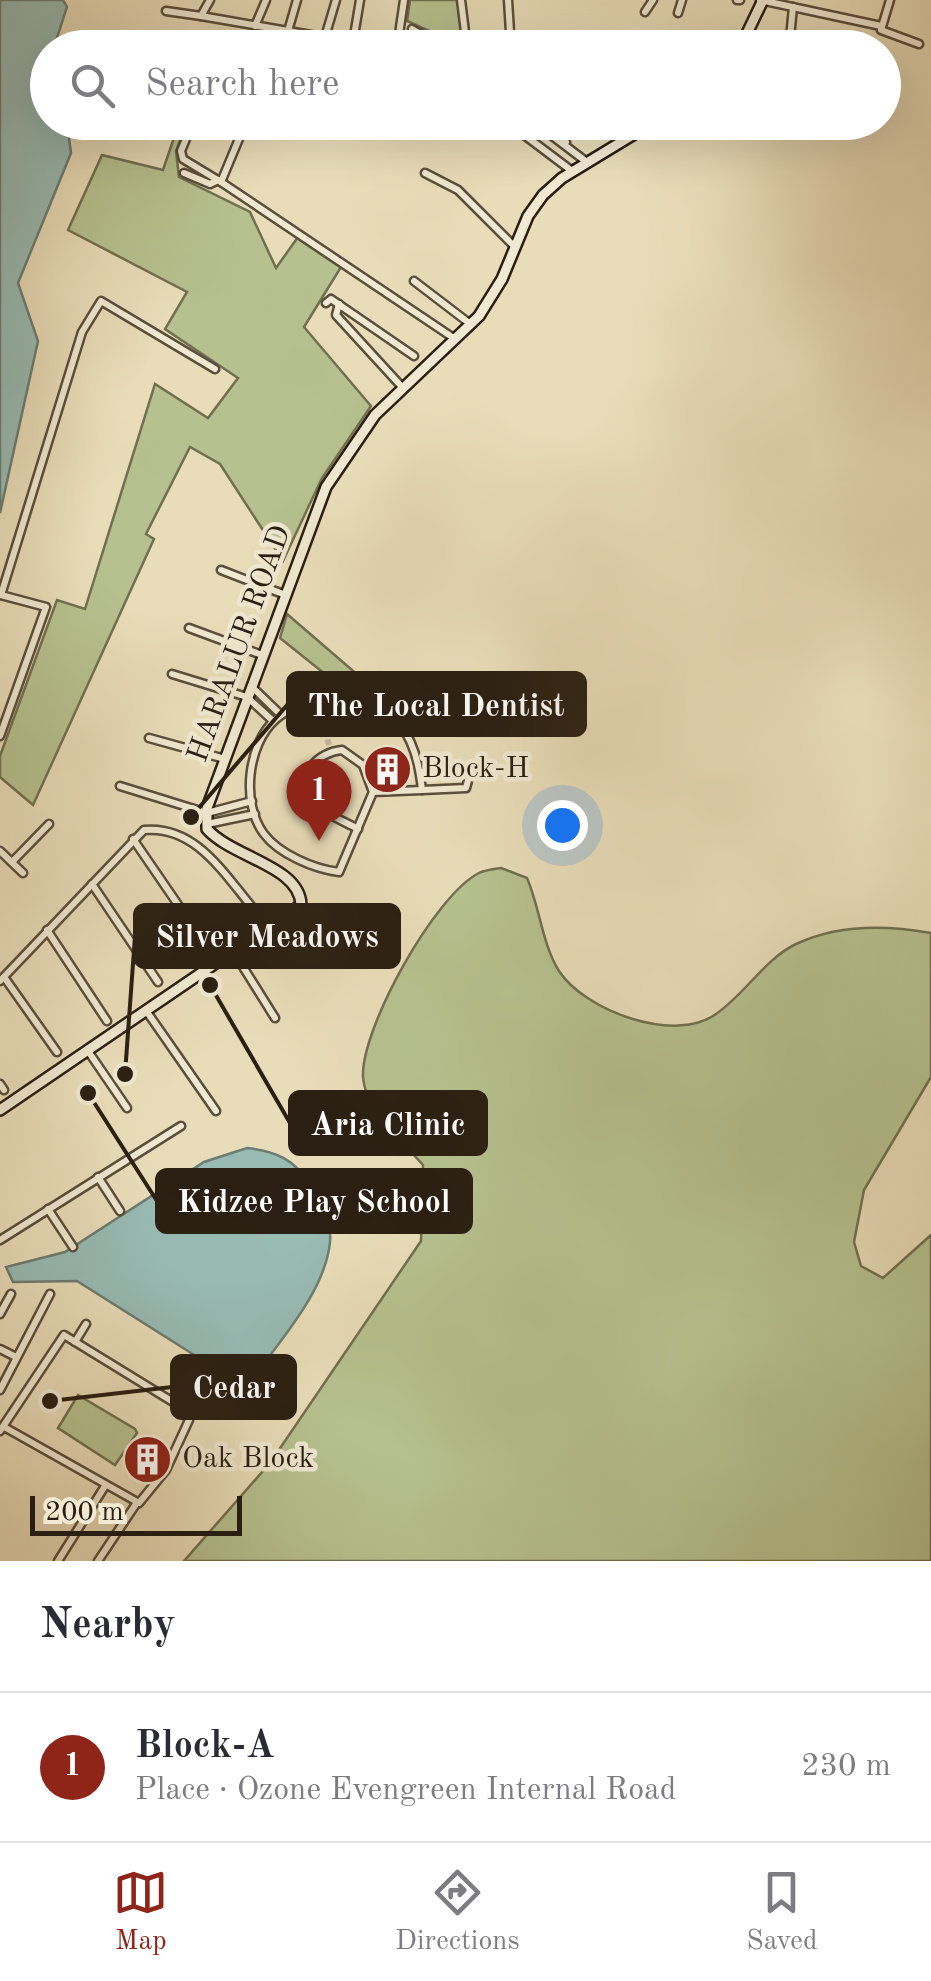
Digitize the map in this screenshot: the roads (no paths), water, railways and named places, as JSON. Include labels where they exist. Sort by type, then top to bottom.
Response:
[{"type":"street","points":[[201,16],[210,0]]},
{"type":"street","points":[[255,26],[266,0]]},
{"type":"street","points":[[288,30],[297,0]]},
{"type":"street","points":[[328,30],[336,0]]},
{"type":"street","points":[[355,30],[360,0]]},
{"type":"street","points":[[400,30],[404,0]]},
{"type":"street","points":[[461,0],[465,30]]},
{"type":"street","points":[[508,0],[510,30]]},
{"type":"street","points":[[645,12],[653,0]]},
{"type":"street","points":[[678,13],[682,0]]},
{"type":"street","points":[[748,30],[762,0],[887,30]]},
{"type":"street","points":[[881,26],[890,0]]},
{"type":"street","points":[[791,30],[793,7]]},
{"type":"street","points":[[166,12],[281,30]]},
{"type":"street","points":[[901,39],[919,44]]},
{"type":"street","points":[[187,140],[181,155],[188,166],[220,181],[452,337]]},
{"type":"street","points":[[184,173],[210,184],[220,181],[238,140]]},
{"type":"street","points":[[531,140],[573,172]]},
{"type":"street","points":[[561,140],[588,163]]},
{"type":"street","name":"HARALUR ROAD","points":[[207,819],[283,594],[326,487],[375,415],[492,297],[535,204],[573,172],[625,140]]},
{"type":"street","points":[[425,174],[458,190],[514,246]]},
{"type":"street","points":[[414,281],[469,323]]},
{"type":"street","points":[[326,303],[330,298],[414,356]]},
{"type":"street","points":[[0,736],[46,607],[1,595],[82,332],[101,301],[214,369]]},
{"type":"street","points":[[339,304],[336,315],[402,387]]},
{"type":"street","points":[[221,570],[283,594]]},
{"type":"street","points":[[190,628],[262,655]]},
{"type":"street","points":[[172,674],[249,692],[281,715]]},
{"type":"street","points":[[249,692],[273,721]]},
{"type":"street","points":[[317,700],[320,713]]},
{"type":"street","points":[[358,829],[314,803],[308,794],[309,768],[330,750],[353,755],[368,774],[373,792],[343,869],[330,871],[283,851],[264,834],[252,801],[256,750],[273,721],[281,715],[317,700],[367,702],[389,714],[415,746],[422,790]]},
{"type":"street","points":[[149,738],[226,759]]},
{"type":"street","points":[[373,792],[466,788],[470,773],[420,772]]},
{"type":"street","points":[[120,786],[207,819],[254,814]]},
{"type":"street","points":[[207,819],[252,801]]},
{"type":"street","points":[[0,1110],[301,906],[300,892],[290,878],[221,844],[207,819]]},
{"type":"street","points":[[12,862],[49,824]]},
{"type":"street","points":[[56,1052],[2,979],[144,830],[162,828],[190,837],[257,912]]},
{"type":"street","points":[[133,840],[207,946]]},
{"type":"street","points":[[0,851],[24,873]]},
{"type":"street","points":[[92,884],[158,982]]},
{"type":"street","points":[[46,930],[106,1021]]},
{"type":"street","points":[[235,954],[275,1018]]},
{"type":"street","points":[[147,1012],[216,1110]]},
{"type":"street","points":[[88,1052],[127,1108]]},
{"type":"street","points":[[0,1240],[181,1126]]},
{"type":"street","points":[[98,1178],[120,1211]]},
{"type":"street","points":[[48,1209],[72,1247]]},
{"type":"street","points":[[0,1314],[11,1294]]},
{"type":"street","points":[[0,1390],[50,1294]]},
{"type":"street","points":[[75,1342],[86,1324]]},
{"type":"street","points":[[98,1561],[136,1503],[166,1470],[188,1416],[75,1342],[61,1337],[3,1430],[136,1503]]},
{"type":"street","points":[[0,1349],[16,1357]]},
{"type":"street","points":[[58,1561],[106,1486]]},
{"type":"water","points":[[0,0],[63,0],[67,7],[60,30],[30,30],[30,140],[69,140],[71,153],[18,283],[38,341],[0,513]]},
{"type":"water","points":[[247,1148],[275,1154],[298,1169],[324,1212],[330,1242],[310,1298],[250,1383],[238,1390],[221,1384],[218,1370],[77,1281],[13,1282],[6,1267],[65,1252],[204,1162]]},
{"type":"tunnel","points":[[321,713],[330,749]]},
{"type":"place","name":"Block-H","points":[[387,769]]},
{"type":"place","name":"The Local Dentist","points":[[191,817]]},
{"type":"place","name":"Block-A","points":[[319,841]]},
{"type":"place","name":"Aria Clinic","points":[[210,985]]},
{"type":"place","name":"Silver Meadows","points":[[125,1074]]},
{"type":"place","name":"Kidzee Play School","points":[[88,1093]]},
{"type":"place","name":"Cedar","points":[[50,1401]]},
{"type":"place","name":"Oak Block","points":[[147,1459]]}]
